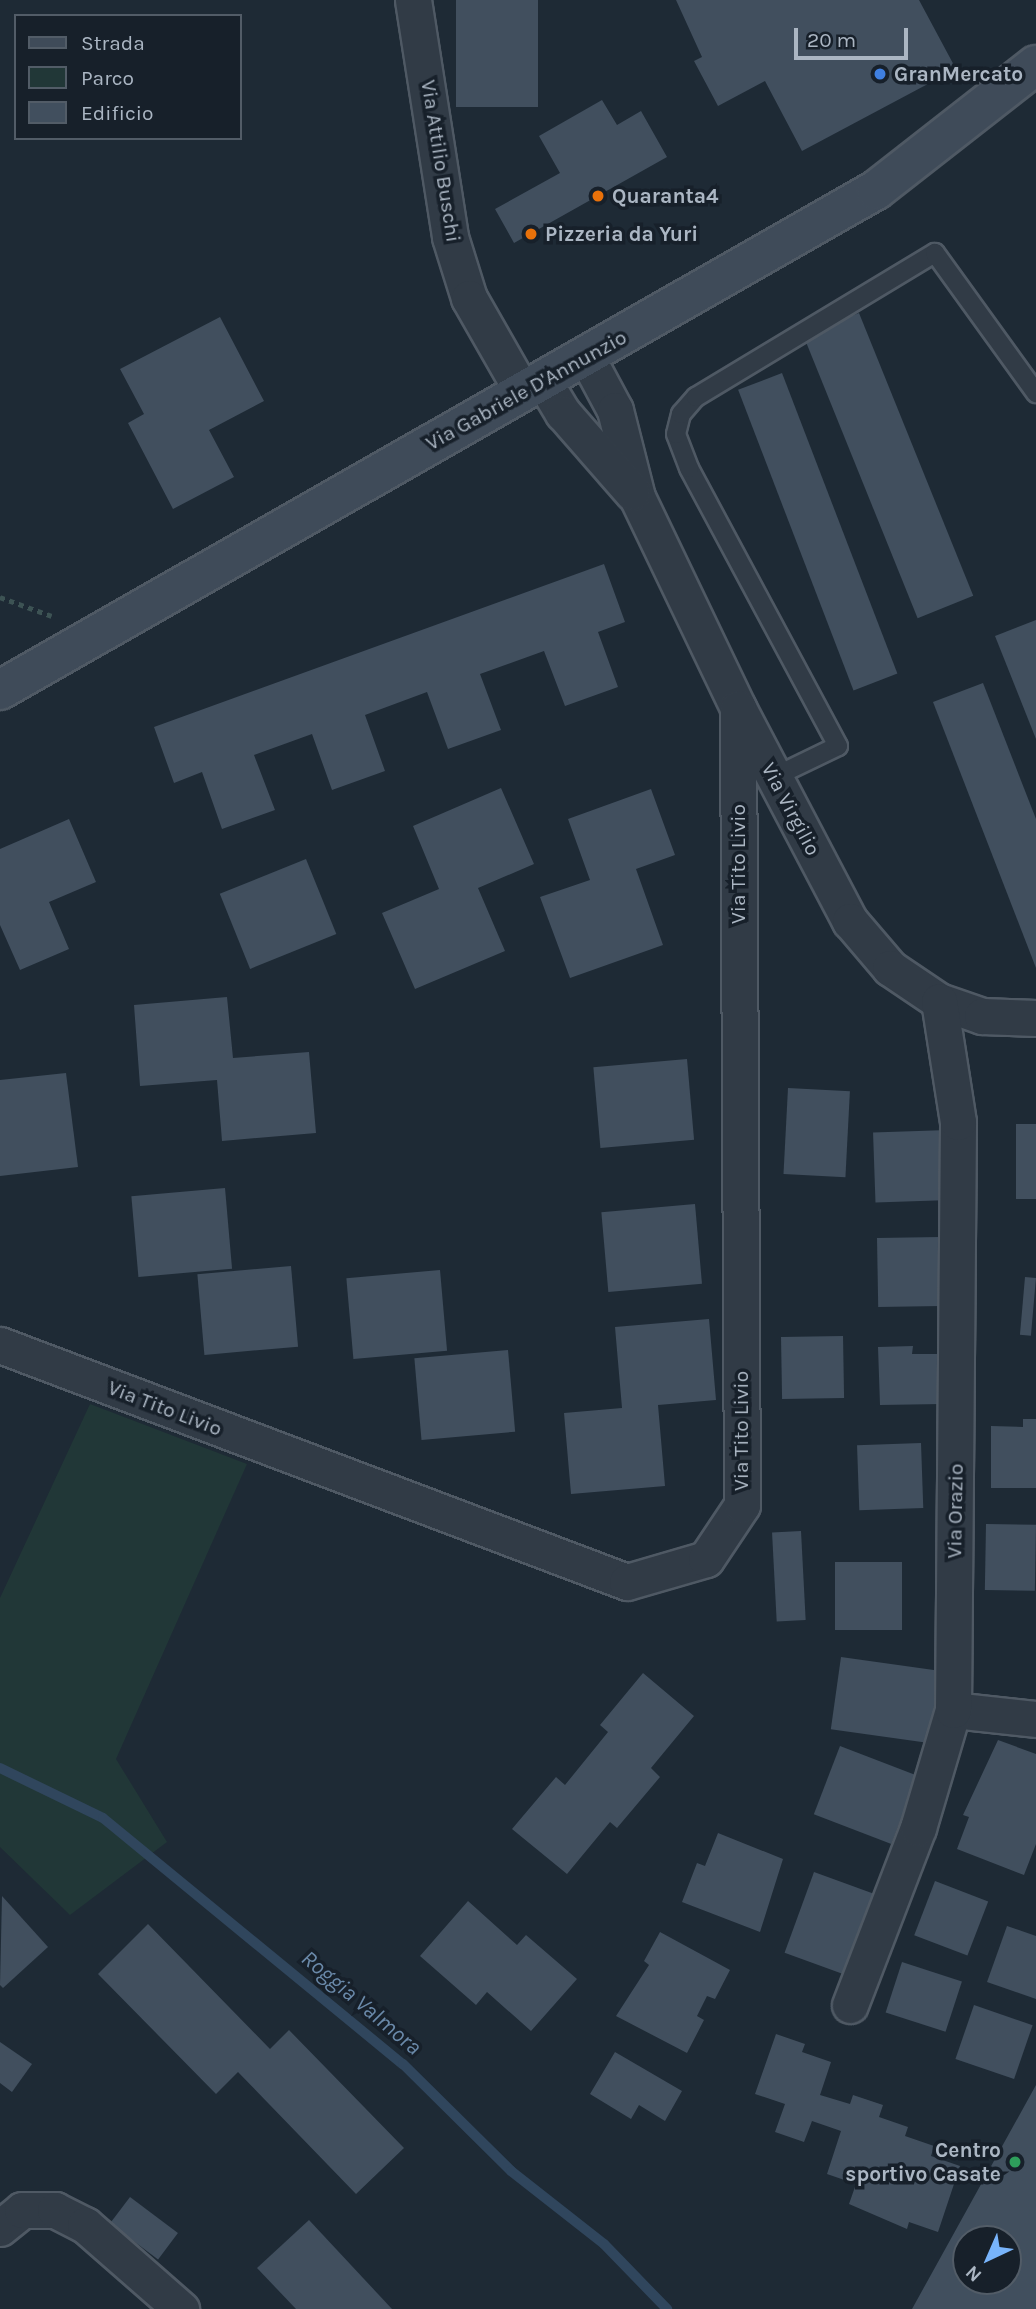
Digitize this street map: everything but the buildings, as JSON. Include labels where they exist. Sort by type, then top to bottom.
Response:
[{"type":"main road","name":"Via Gabriele D'Annunzio","points":[[0,690],[876,190],[1036,65]]},
{"type":"street","name":"Via Attilio Buschi","points":[[413,0],[450,237],[469,298],[533,385]]},
{"type":"street","name":"Via Virgilio","points":[[586,356],[615,410],[637,498],[738,708],[850,921],[890,968],[939,1001],[982,1016],[1036,1018]]},
{"type":"street","name":"Via Virgilio","points":[[533,385],[564,413],[637,498]]},
{"type":"street","name":"Via Tito Livio","points":[[0,1345],[627,1582],[706,1559],[742,1504],[738,708]]},
{"type":"street","name":"Via Orazio","points":[[850,2005],[918,1828],[953,1710],[958,1122],[939,1001]]},
{"type":"street","points":[[953,1710],[1036,1719]]},
{"type":"street","points":[[0,2228],[22,2210],[55,2210],[85,2225],[181,2309]]},
{"type":"lane","points":[[774,776],[838,746],[689,468],[676,434],[681,414],[696,397],[935,253],[1036,393]]},
{"type":"green space","points":[[90,1404],[247,1464],[116,1759],[167,1842],[70,1915],[0,1847],[0,1598]]},
{"type":"waterway","name":"Roggia Valmora","points":[[0,1768],[103,1818],[403,2064],[511,2171],[604,2244],[667,2309]]},
{"type":"place","name":"GranMercato","points":[[880,74]]},
{"type":"place","name":"Quaranta4","points":[[598,196]]},
{"type":"place","name":"Pizzeria da Yuri","points":[[531,234]]},
{"type":"place","name":"Centro sportivo Casate","points":[[1015,2162]]}]
